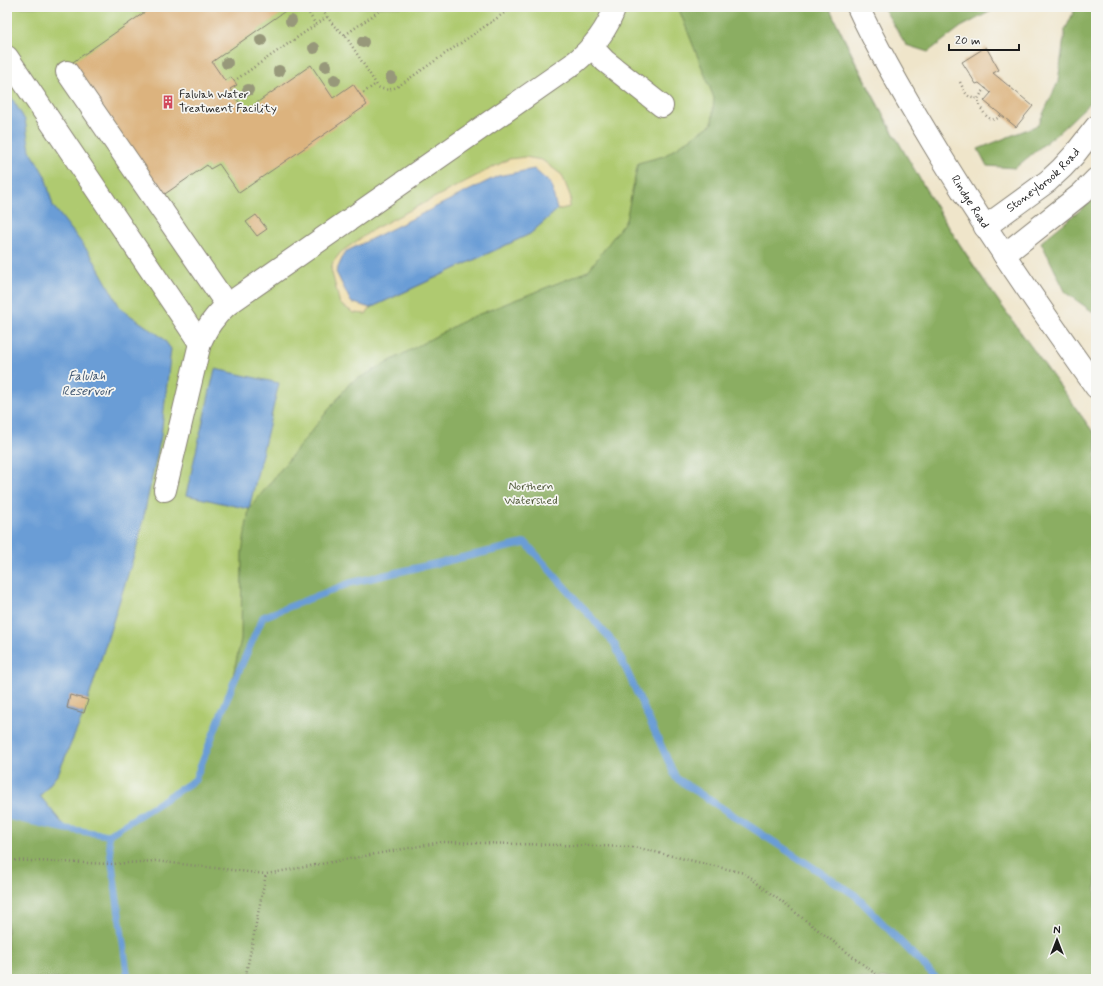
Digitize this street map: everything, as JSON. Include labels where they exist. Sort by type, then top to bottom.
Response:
[{"type":"street","points":[[165,490],[200,343],[206,328],[216,315],[227,305],[573,64],[592,47],[605,27],[615,7]]},
{"type":"street","name":"Rindge Road","points":[[858,7],[914,113],[952,176],[985,228],[1045,316],[1096,387]]},
{"type":"street","points":[[592,47],[604,61],[662,106]]},
{"type":"street","points":[[7,57],[200,343]]},
{"type":"street","points":[[67,72],[227,305]]},
{"type":"street","name":"Stoneybrook Road","points":[[985,228],[1048,181],[1074,155],[1096,127]]},
{"type":"street","points":[[1004,255],[1081,194],[1096,179]]},
{"type":"path","points":[[305,7],[316,25]]},
{"type":"path","points":[[320,7],[334,26],[345,35],[378,87],[385,90],[395,88],[400,85],[513,7]]},
{"type":"path","points":[[345,35],[385,7]]},
{"type":"path","points":[[234,81],[327,17]]},
{"type":"path","points":[[960,82],[965,93],[970,97],[978,99]]},
{"type":"path","points":[[360,95],[376,84]]},
{"type":"path","points":[[978,99],[986,88]]},
{"type":"path","points":[[978,99],[983,112],[988,117],[994,120],[1001,115]]},
{"type":"path","points":[[7,860],[112,864],[155,861],[266,874],[442,842],[634,847],[744,873],[882,979]]},
{"type":"path","points":[[245,979],[266,874]]},
{"type":"green space","name":"Northern Watershed","points":[[7,7],[829,7],[883,114],[943,218],[998,301],[1096,436],[7,979]]},
{"type":"green space","name":"Northern Watershed","points":[[678,7],[829,7],[856,64],[884,117],[943,219],[975,268],[1096,436],[1096,979],[7,979],[7,816],[67,829],[108,835],[195,780],[229,694],[241,639],[242,552],[249,509],[350,383],[467,319],[588,271],[626,220],[638,163],[664,156],[712,124],[714,98]]},
{"type":"green space","points":[[883,7],[999,7],[961,27],[928,52],[906,45]]},
{"type":"green space","points":[[1077,7],[1096,7],[1096,97],[1060,131],[1015,168],[987,166],[978,149],[1038,125],[1058,82],[1065,30]]},
{"type":"green space","points":[[1096,197],[1096,314],[1066,293],[1041,242]]},
{"type":"sand","points":[[525,157],[542,160],[562,175],[571,198],[569,207],[557,210],[530,234],[370,308],[366,314],[354,313],[340,304],[331,269],[333,262],[341,252],[374,229],[509,159]]},
{"type":"water","name":"Falulah Reservoir","points":[[7,90],[25,120],[30,150],[45,176],[53,206],[91,255],[121,309],[163,338],[171,349],[161,436],[138,543],[88,700],[70,696],[67,708],[84,713],[58,774],[40,796],[67,829],[7,816]]},
{"type":"water","points":[[534,169],[551,184],[557,210],[530,234],[370,308],[351,302],[336,272],[345,252],[498,176]]},
{"type":"water","points":[[215,369],[279,383],[249,509],[186,495]]},
{"type":"building","name":"Falulah Water Treatment Facility","points":[[141,7],[291,7],[212,62],[225,81],[231,77],[237,85],[230,89],[245,111],[311,65],[333,98],[353,84],[367,105],[239,193],[219,164],[210,169],[207,165],[162,196],[70,64],[145,12]]},
{"type":"building","points":[[986,47],[999,70],[993,73],[1033,106],[1016,127],[984,101],[991,93],[979,83],[976,84],[962,62]]},
{"type":"building","points":[[256,215],[267,229],[257,236],[246,222]]},
{"type":"building","points":[[70,695],[88,700],[84,713],[67,708]]},
{"type":"waterway","points":[[7,816],[67,829],[108,835],[195,780],[233,684],[263,617],[350,583],[526,543],[614,643],[676,778],[855,895],[937,979]]},
{"type":"waterway","points":[[108,835],[128,979]]},
{"type":"place","name":"Falulah Water Treatment Facility","points":[[168,102]]}]
